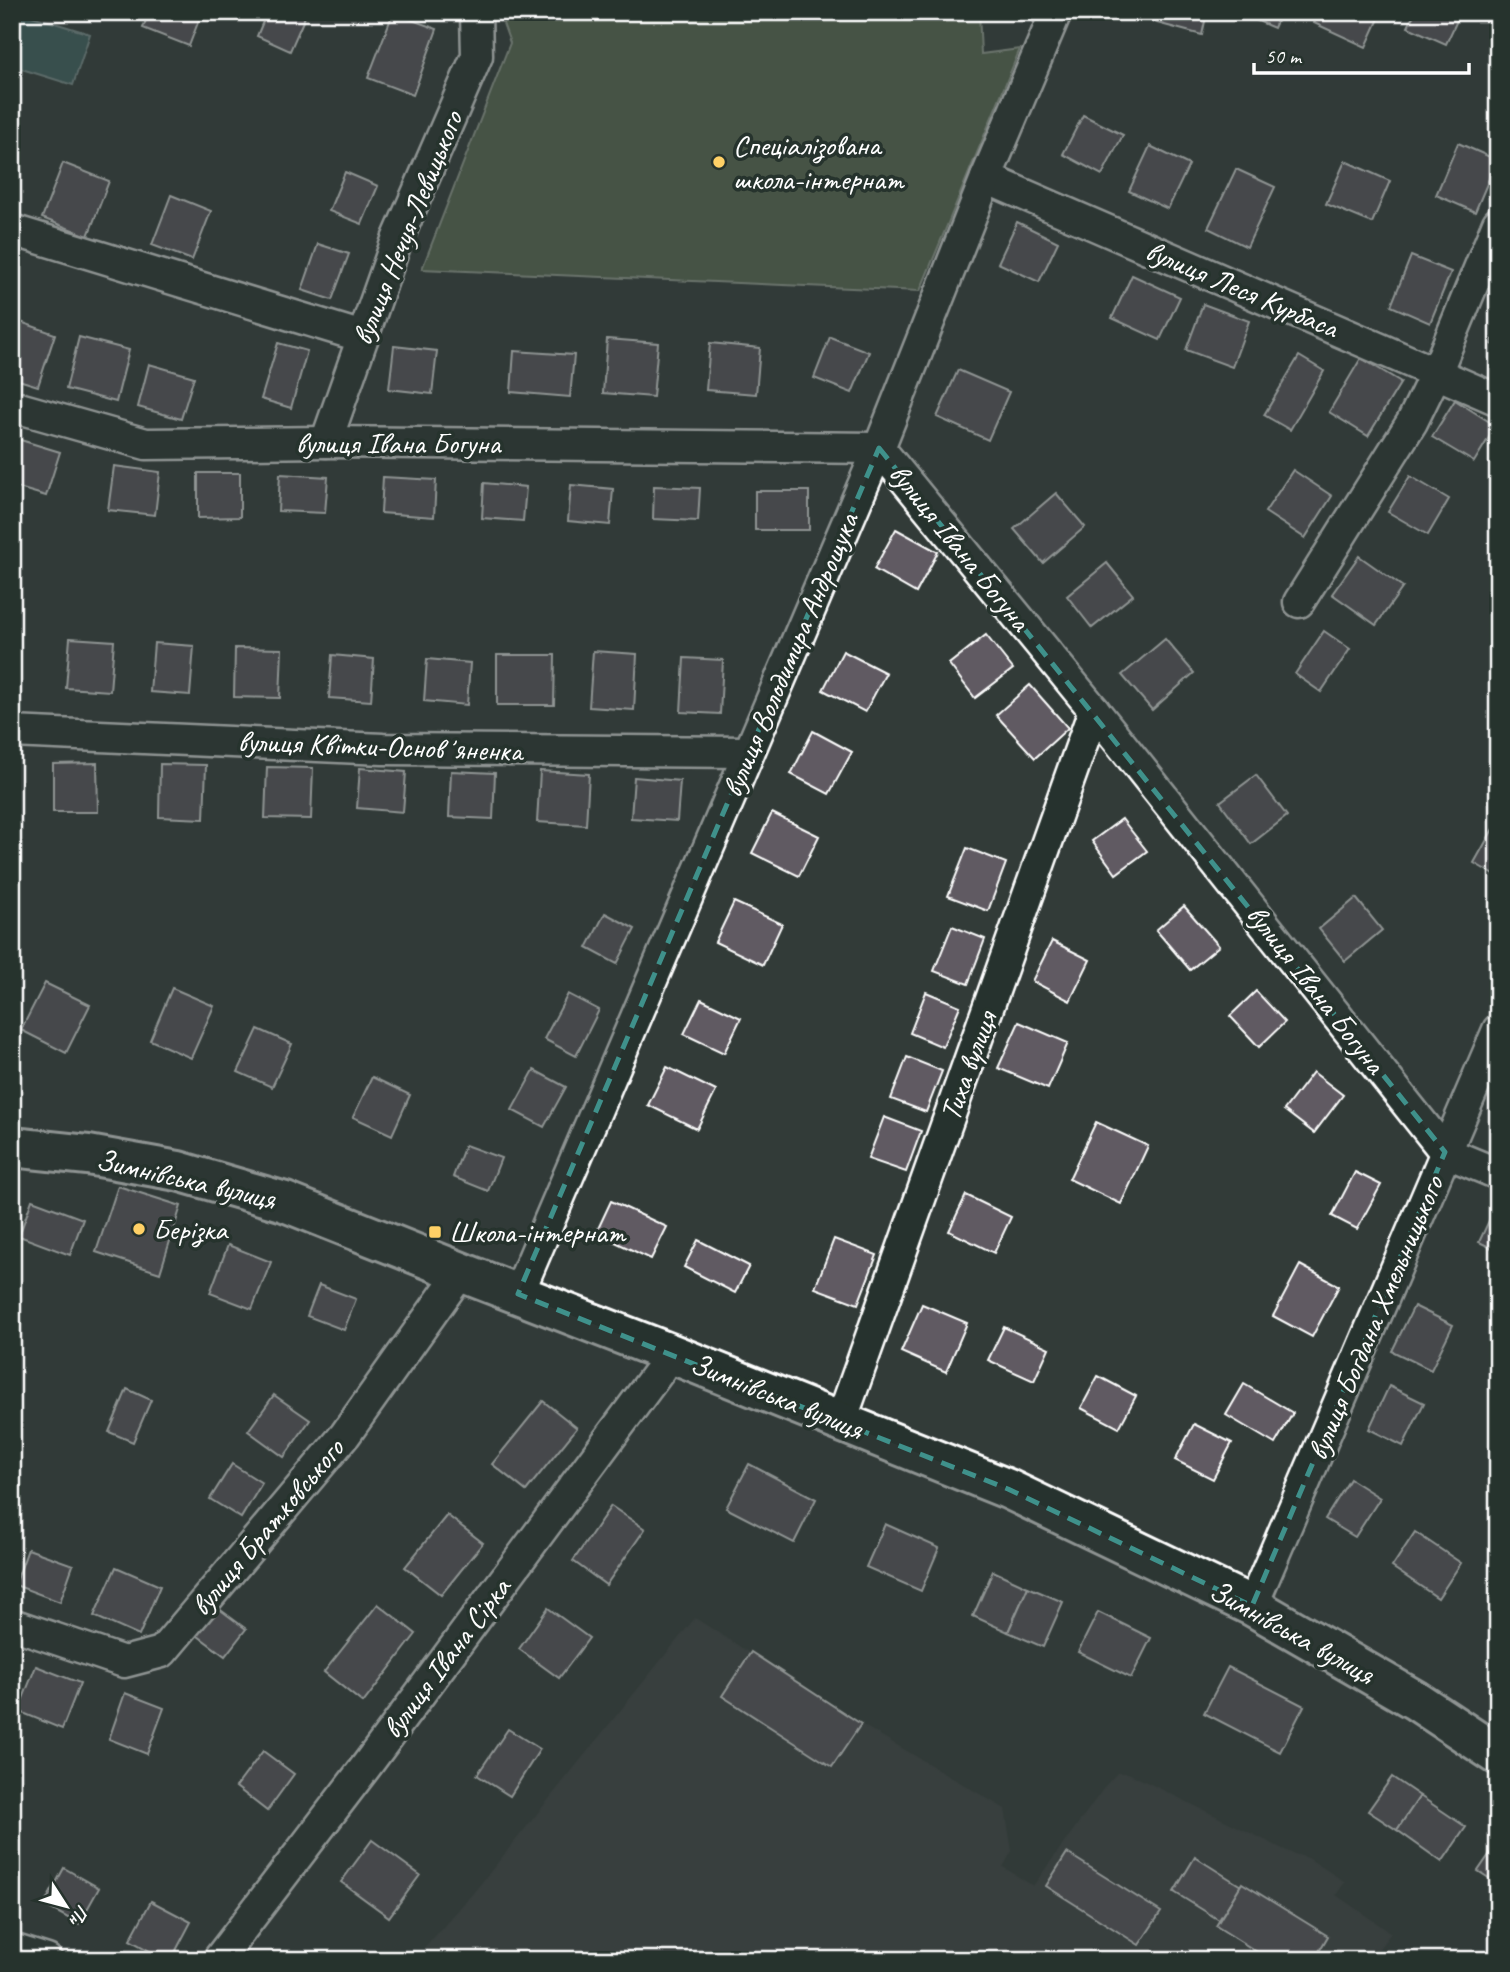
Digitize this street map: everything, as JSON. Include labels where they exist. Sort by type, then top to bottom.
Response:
[{"type":"main road","name":"Зимнівська вулиця","points":[[12,1147],[88,1155],[178,1171],[285,1202],[672,1353],[1008,1489],[1252,1606],[1415,1699],[1498,1755]]},
{"type":"street","name":"вулиця Нечуя-Левицького","points":[[326,442],[397,240],[477,56],[476,12]]},
{"type":"street","name":"вулиця Володимира Андрощука","points":[[518,1294],[879,448],[986,177],[1056,12]]},
{"type":"street","name":"вулиця Леся Курбаса","points":[[986,177],[1498,400]]},
{"type":"street","points":[[1299,602],[1412,422],[1436,373],[1498,223]]},
{"type":"street","points":[[12,230],[363,337]]},
{"type":"street","name":"вулиця Івана Богуна","points":[[12,406],[146,444],[326,442],[879,448],[1094,710],[1445,1152],[1498,1174]]},
{"type":"street","name":"Тиха вулиця","points":[[841,1422],[1094,710]]},
{"type":"street","name":"вулиця Квітки-Основʼяненка","points":[[12,732],[383,749],[749,751]]},
{"type":"street","name":"вулиця Богдана Хмельницького","points":[[1252,1606],[1498,1030]]},
{"type":"street","name":"вулиця Братковського","points":[[12,1624],[124,1662],[162,1652],[345,1435],[461,1272]]},
{"type":"street","name":"вулиця Івана Сірка","points":[[218,1960],[367,1765],[672,1353]]},
{"type":"street","points":[[12,1949],[47,1960]]},
{"type":"highlighted area","points":[[879,448],[1445,1152],[1252,1606],[1008,1489],[518,1294]]},
{"type":"shaded area","points":[[695,1618],[861,1724],[1005,1809],[1012,1851],[1003,1867],[1033,1886],[1106,1785],[1117,1773],[1128,1773],[1291,1853],[1308,1858],[1345,1882],[1336,1895],[1391,1933],[1370,1960],[414,1960],[474,1892]]},
{"type":"green space","name":"Спеціалізована школа-інтернат","points":[[499,12],[979,12],[981,54],[1020,49],[920,291],[422,269],[510,43]]},
{"type":"water","points":[[12,12],[90,34],[73,85],[12,66]]},
{"type":"building","points":[[149,12],[202,12],[189,46],[143,28]]},
{"type":"building","points":[[267,12],[307,12],[290,51],[257,36]]},
{"type":"building","points":[[1160,12],[1207,12],[1202,35],[1157,23]]},
{"type":"building","points":[[1237,12],[1281,12],[1274,28]]},
{"type":"building","points":[[1319,12],[1382,12],[1366,47],[1314,23]]},
{"type":"building","points":[[1415,12],[1461,12],[1446,44],[1408,27]]},
{"type":"building","points":[[393,13],[437,29],[413,95],[368,78]]},
{"type":"building","points":[[1083,115],[1123,135],[1102,175],[1063,154]]},
{"type":"building","points":[[1458,143],[1497,160],[1475,212],[1436,195]]},
{"type":"building","points":[[1150,146],[1189,165],[1168,209],[1129,191]]},
{"type":"building","points":[[1345,161],[1390,181],[1372,223],[1326,204]]},
{"type":"building","points":[[63,163],[109,181],[88,236],[42,218]]},
{"type":"building","points":[[1236,169],[1275,187],[1247,247],[1208,228]]},
{"type":"building","points":[[345,172],[378,186],[362,224],[329,211]]},
{"type":"building","points":[[171,195],[211,211],[192,260],[152,245]]},
{"type":"building","points":[[1017,222],[1058,242],[1039,282],[998,263]]},
{"type":"building","points":[[318,244],[349,254],[332,300],[302,290]]},
{"type":"building","points":[[1411,256],[1451,272],[1430,323],[1391,306]]},
{"type":"building","points":[[1132,275],[1180,297],[1160,340],[1112,318]]},
{"type":"building","points":[[1203,304],[1249,321],[1232,367],[1186,350]]},
{"type":"building","points":[[15,320],[55,334],[38,386],[12,378],[12,329]]},
{"type":"building","points":[[1498,328],[1498,347],[1491,344]]},
{"type":"building","points":[[79,337],[129,350],[116,402],[66,389]]},
{"type":"building","points":[[830,337],[869,352],[852,393],[814,378]]},
{"type":"building","points":[[607,339],[658,343],[653,397],[603,393]]},
{"type":"building","points":[[278,343],[307,351],[291,408],[261,399]]},
{"type":"building","points":[[710,343],[760,348],[756,394],[706,390]]},
{"type":"building","points":[[394,346],[437,351],[432,394],[389,389]]},
{"type":"building","points":[[514,351],[574,355],[570,397],[511,392]]},
{"type":"building","points":[[1299,356],[1324,371],[1290,430],[1264,415]]},
{"type":"building","points":[[1361,358],[1401,382],[1368,436],[1329,412]]},
{"type":"building","points":[[149,364],[194,377],[181,419],[138,407]]},
{"type":"building","points":[[958,370],[1009,392],[988,440],[937,417]]},
{"type":"building","points":[[1455,400],[1496,426],[1474,462],[1432,437]]},
{"type":"building","points":[[14,438],[60,452],[46,496],[12,486]]},
{"type":"building","points":[[114,466],[160,472],[155,515],[108,510]]},
{"type":"building","points":[[1293,470],[1332,496],[1305,538],[1265,512]]},
{"type":"building","points":[[198,473],[240,473],[240,517],[198,518]]},
{"type":"building","points":[[280,474],[328,477],[325,513],[278,511]]},
{"type":"building","points":[[1410,476],[1449,499],[1428,535],[1388,512]]},
{"type":"building","points":[[383,477],[436,480],[434,517],[381,513]]},
{"type":"building","points":[[484,483],[526,487],[523,521],[482,518]]},
{"type":"building","points":[[571,485],[613,489],[610,525],[568,521]]},
{"type":"building","points":[[654,486],[700,488],[698,521],[653,519]]},
{"type":"building","points":[[755,491],[809,491],[809,530],[755,530]]},
{"type":"building","points":[[1056,493],[1085,527],[1043,563],[1014,529]]},
{"type":"building","points":[[896,529],[938,552],[916,593],[874,569]]},
{"type":"building","points":[[1359,556],[1403,587],[1376,625],[1332,594]]},
{"type":"building","points":[[1107,563],[1133,595],[1092,628],[1067,596]]},
{"type":"building","points":[[1324,631],[1350,649],[1321,692],[1295,674]]},
{"type":"building","points":[[986,635],[1013,669],[975,698],[949,664]]},
{"type":"building","points":[[70,638],[114,641],[110,691],[66,688]]},
{"type":"building","points":[[1165,639],[1194,673],[1152,710],[1122,675]]},
{"type":"building","points":[[154,643],[194,646],[190,695],[150,692]]},
{"type":"building","points":[[235,648],[282,649],[280,698],[234,697]]},
{"type":"building","points":[[593,651],[637,654],[634,710],[589,707]]},
{"type":"building","points":[[843,651],[886,673],[865,712],[823,690]]},
{"type":"building","points":[[332,655],[374,659],[371,701],[329,698]]},
{"type":"building","points":[[497,655],[555,655],[554,705],[497,705]]},
{"type":"building","points":[[684,658],[723,660],[720,714],[681,712]]},
{"type":"building","points":[[427,659],[470,663],[467,705],[424,701]]},
{"type":"building","points":[[1030,685],[1068,728],[1035,758],[996,715]]},
{"type":"building","points":[[813,731],[852,752],[829,794],[791,774]]},
{"type":"building","points":[[97,763],[98,812],[53,812],[53,764]]},
{"type":"building","points":[[160,764],[206,765],[204,819],[159,817]]},
{"type":"building","points":[[267,767],[313,768],[311,819],[265,818]]},
{"type":"building","points":[[360,768],[406,772],[403,812],[357,808]]},
{"type":"building","points":[[451,771],[495,773],[493,819],[449,817]]},
{"type":"building","points":[[540,771],[589,774],[586,825],[537,822]]},
{"type":"building","points":[[1256,775],[1287,816],[1251,844],[1220,802]]},
{"type":"building","points":[[634,777],[680,781],[677,821],[631,818]]},
{"type":"building","points":[[772,813],[819,836],[799,876],[752,853]]},
{"type":"building","points":[[1122,819],[1147,851],[1116,874],[1092,841]]},
{"type":"building","points":[[1498,820],[1498,877],[1474,863]]},
{"type":"building","points":[[967,848],[1006,863],[988,911],[948,896]]},
{"type":"building","points":[[1356,898],[1382,930],[1345,961],[1319,929]]},
{"type":"building","points":[[734,902],[782,924],[763,965],[715,942]]},
{"type":"building","points":[[1184,906],[1219,946],[1190,970],[1156,930]]},
{"type":"building","points":[[605,913],[635,929],[617,964],[587,948]]},
{"type":"building","points":[[952,926],[985,939],[968,984],[934,971]]},
{"type":"building","points":[[1052,941],[1090,960],[1070,1001],[1032,981]]},
{"type":"building","points":[[45,983],[90,1005],[66,1053],[21,1030]]},
{"type":"building","points":[[172,988],[214,1006],[191,1058],[150,1040]]},
{"type":"building","points":[[1256,991],[1285,1022],[1259,1047],[1230,1016]]},
{"type":"building","points":[[926,992],[960,1006],[943,1047],[910,1033]]},
{"type":"building","points":[[568,994],[599,1010],[576,1056],[544,1039]]},
{"type":"building","points":[[701,999],[741,1018],[724,1053],[684,1034]]},
{"type":"building","points":[[1019,1022],[1068,1043],[1048,1089],[998,1068]]},
{"type":"building","points":[[258,1029],[292,1044],[272,1087],[238,1072]]},
{"type":"building","points":[[907,1057],[942,1071],[926,1112],[891,1099]]},
{"type":"building","points":[[667,1067],[716,1091],[697,1129],[648,1105]]},
{"type":"building","points":[[534,1070],[566,1087],[544,1127],[512,1110]]},
{"type":"building","points":[[1313,1072],[1343,1095],[1314,1133],[1284,1110]]},
{"type":"building","points":[[372,1077],[410,1095],[392,1135],[353,1117]]},
{"type":"building","points":[[884,1117],[921,1131],[906,1172],[868,1159]]},
{"type":"building","points":[[1096,1122],[1148,1146],[1121,1204],[1069,1179]]},
{"type":"building","points":[[465,1145],[501,1158],[488,1191],[453,1177]]},
{"type":"building","points":[[1355,1172],[1381,1185],[1357,1229],[1332,1216]]},
{"type":"building","name":"Берізка","points":[[118,1186],[181,1206],[160,1273],[96,1252]]},
{"type":"building","points":[[966,1195],[1011,1217],[994,1253],[949,1231]]},
{"type":"building","points":[[32,1200],[83,1219],[70,1255],[19,1236]]},
{"type":"building","points":[[611,1201],[667,1227],[651,1259],[596,1233]]},
{"type":"building","points":[[1495,1208],[1498,1210],[1498,1251],[1479,1242]]},
{"type":"building","points":[[834,1239],[877,1255],[858,1304],[815,1288]]},
{"type":"building","points":[[698,1240],[749,1266],[735,1293],[684,1267]]},
{"type":"building","points":[[228,1245],[271,1262],[252,1309],[210,1293]]},
{"type":"building","points":[[1300,1265],[1339,1286],[1312,1337],[1273,1316]]},
{"type":"building","points":[[319,1285],[356,1299],[344,1330],[307,1316]]},
{"type":"building","points":[[922,1304],[967,1323],[946,1372],[901,1352]]},
{"type":"building","points":[[1414,1306],[1453,1325],[1431,1370],[1392,1351]]},
{"type":"building","points":[[1004,1327],[1049,1348],[1034,1381],[988,1360]]},
{"type":"building","points":[[1098,1376],[1136,1396],[1119,1428],[1081,1408]]},
{"type":"building","points":[[1244,1384],[1293,1413],[1275,1444],[1226,1415]]},
{"type":"building","points":[[1389,1386],[1424,1403],[1403,1446],[1369,1429]]},
{"type":"building","points":[[127,1389],[151,1400],[133,1442],[109,1432]]},
{"type":"building","points":[[274,1395],[310,1420],[284,1457],[248,1431]]},
{"type":"building","points":[[543,1401],[577,1428],[526,1491],[492,1464]]},
{"type":"building","points":[[1194,1424],[1232,1443],[1213,1479],[1175,1460]]},
{"type":"building","points":[[232,1464],[262,1483],[241,1518],[210,1499]]},
{"type":"building","points":[[749,1464],[816,1499],[794,1543],[726,1508]]},
{"type":"building","points":[[1350,1479],[1380,1498],[1355,1537],[1325,1519]]},
{"type":"building","points":[[611,1506],[645,1529],[606,1585],[573,1561]]},
{"type":"building","points":[[447,1515],[483,1543],[441,1595],[405,1567]]},
{"type":"building","points":[[885,1524],[939,1548],[921,1591],[866,1567]]},
{"type":"building","points":[[1415,1532],[1461,1563],[1438,1598],[1392,1567]]},
{"type":"building","points":[[28,1549],[73,1565],[60,1602],[15,1585]]},
{"type":"building","points":[[116,1567],[160,1586],[139,1636],[94,1616]]},
{"type":"building","points":[[993,1571],[1028,1587],[1008,1632],[973,1616]]},
{"type":"building","points":[[1028,1587],[1063,1602],[1043,1647],[1008,1632]]},
{"type":"building","points":[[378,1604],[416,1634],[363,1703],[324,1672]]},
{"type":"building","points":[[214,1605],[246,1629],[225,1656],[194,1633]]},
{"type":"building","points":[[548,1608],[589,1638],[559,1678],[519,1649]]},
{"type":"building","points":[[1098,1612],[1151,1638],[1131,1678],[1078,1652]]},
{"type":"building","points":[[751,1652],[861,1724],[832,1767],[722,1696]]},
{"type":"building","points":[[36,1666],[80,1683],[62,1729],[18,1711]]},
{"type":"building","points":[[1228,1667],[1304,1706],[1280,1752],[1204,1713]]},
{"type":"building","points":[[125,1693],[164,1708],[147,1754],[109,1739]]},
{"type":"building","points":[[508,1729],[540,1749],[510,1796],[477,1775]]},
{"type":"building","points":[[263,1751],[294,1774],[267,1811],[236,1787]]},
{"type":"building","points":[[1392,1777],[1420,1796],[1397,1830],[1368,1811]]},
{"type":"building","points":[[1420,1796],[1466,1827],[1442,1862],[1397,1830]]},
{"type":"building","points":[[372,1840],[420,1875],[389,1917],[341,1882]]},
{"type":"building","points":[[1498,1842],[1498,1884],[1478,1871]]},
{"type":"building","points":[[1067,1853],[1161,1912],[1139,1945],[1046,1886]]},
{"type":"building","points":[[1195,1857],[1241,1886],[1219,1920],[1174,1892]]},
{"type":"building","points":[[64,1868],[99,1888],[79,1924],[44,1905]]},
{"type":"building","points":[[1242,1883],[1328,1936],[1314,1960],[1270,1960],[1216,1926]]},
{"type":"building","points":[[151,1901],[191,1922],[171,1960],[166,1960],[130,1940]]},
{"type":"place","name":"Спеціалізована школа-інтернат","points":[[719,162]]},
{"type":"place","name":"Берізка","points":[[139,1229]]},
{"type":"place","name":"Школа-інтернат","points":[[435,1232]]}]
